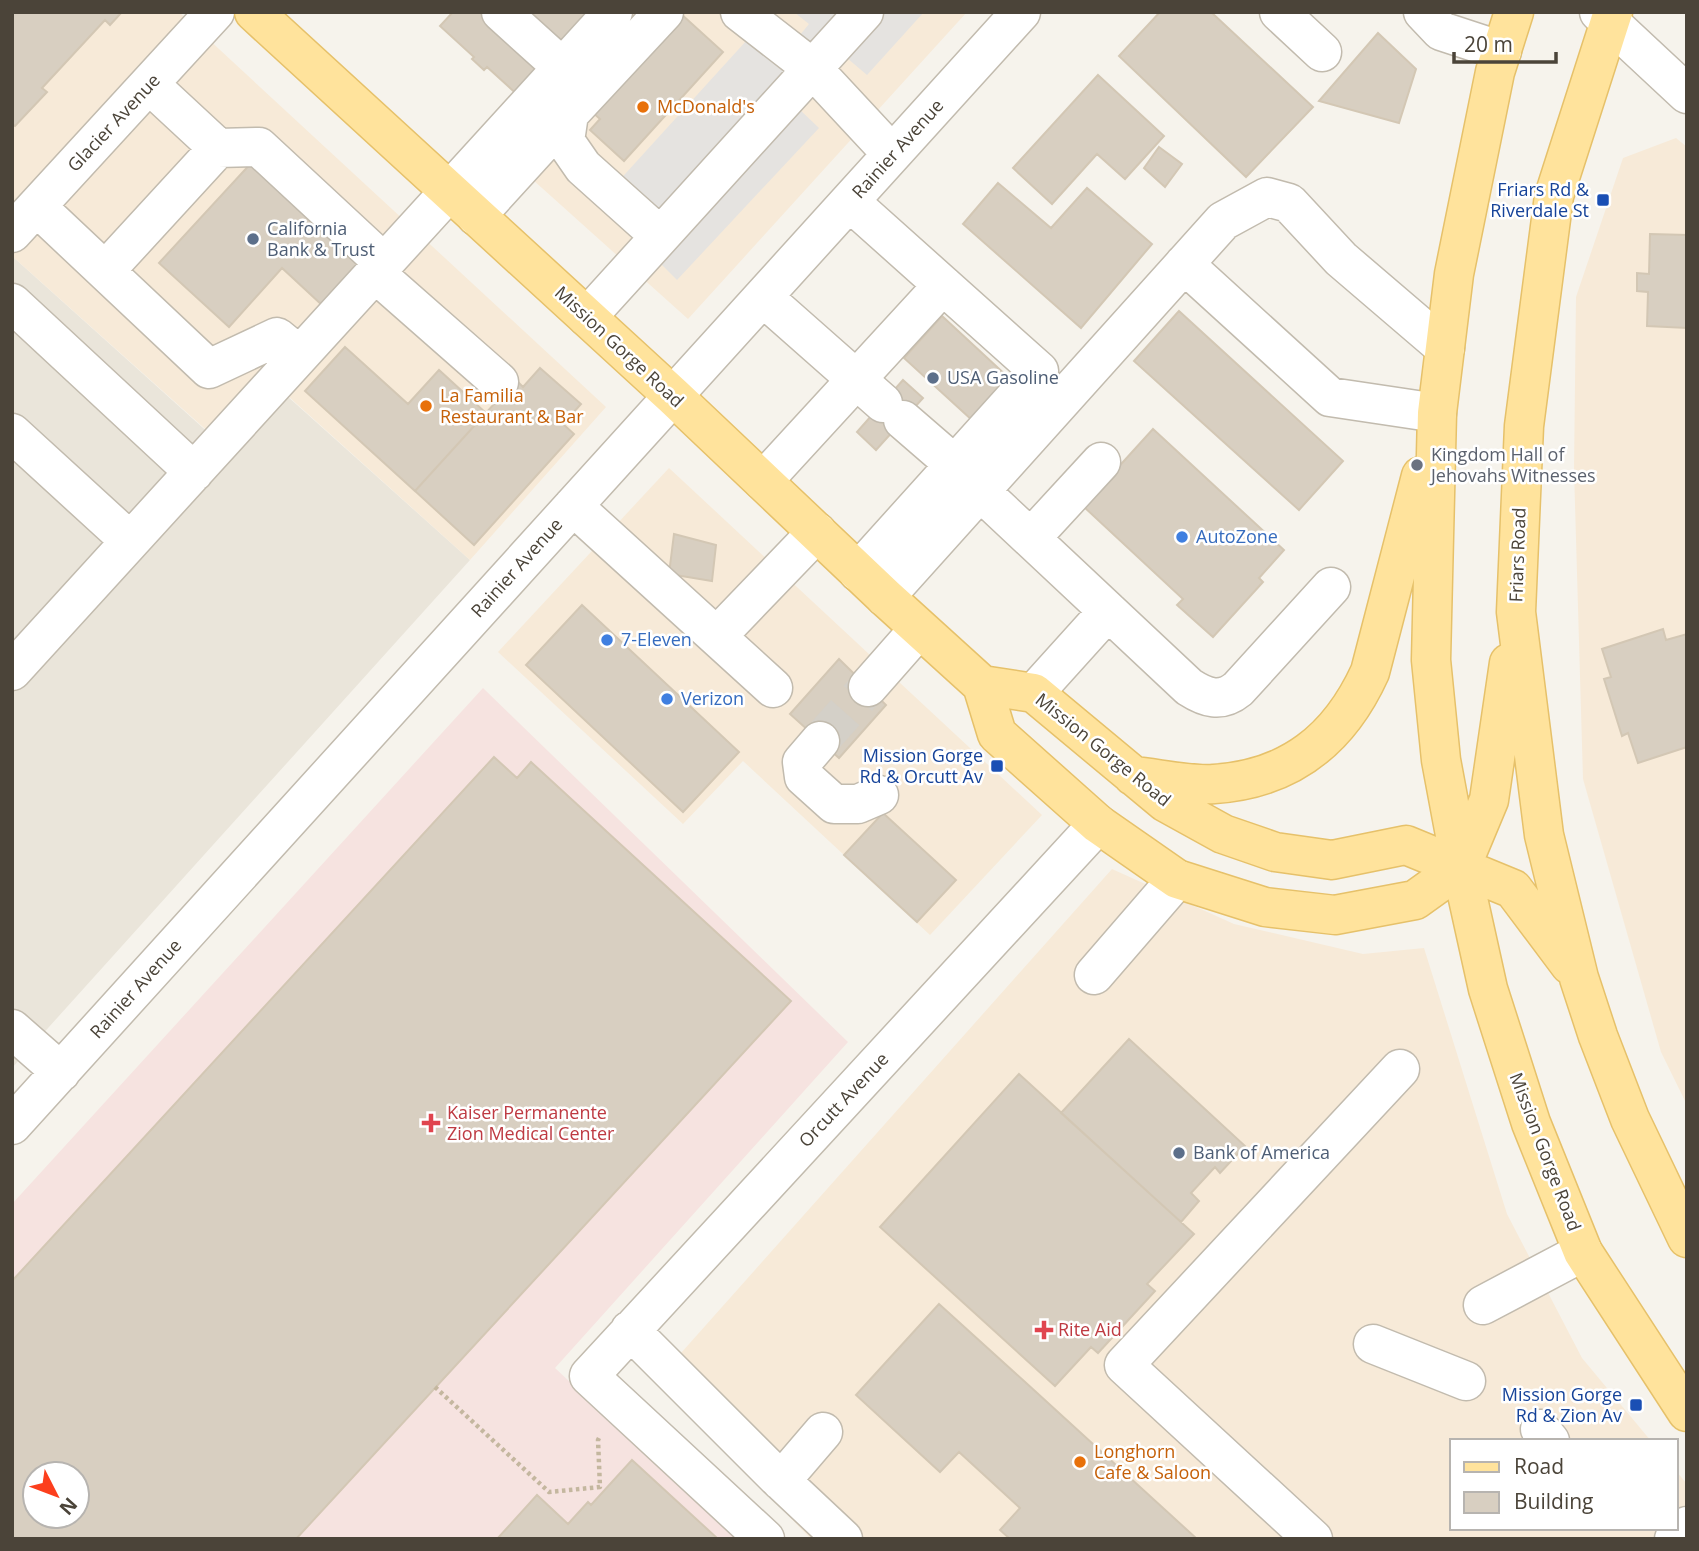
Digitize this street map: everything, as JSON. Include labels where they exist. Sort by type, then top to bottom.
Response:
[{"type":"main road","name":"Mission Gorge Road","points":[[254,12],[673,396],[871,585],[982,685],[1034,693],[1165,802],[1223,834],[1275,852],[1332,860],[1406,845],[1461,867],[1488,989],[1531,1124],[1583,1252],[1687,1412]]},
{"type":"main road","points":[[1461,867],[1443,774],[1431,660],[1437,413],[1454,274],[1495,72],[1514,12]]},
{"type":"main road","name":"Friars Road","points":[[1579,978],[1544,835],[1516,612],[1524,426],[1554,196],[1607,15]]},
{"type":"main road","points":[[1133,776],[1211,785],[1244,780],[1278,771],[1306,756],[1327,739],[1359,697],[1370,672],[1437,413]]},
{"type":"main road","points":[[982,685],[997,734],[1098,824],[1177,879],[1265,907],[1335,915],[1415,900],[1461,867],[1489,800],[1516,612]]},
{"type":"main road","points":[[1461,867],[1513,889],[1579,978],[1630,1119],[1687,1238]]},
{"type":"street","name":"Glacier Avenue","points":[[23,213],[215,12]]},
{"type":"street","points":[[501,12],[563,68]]},
{"type":"street","points":[[462,204],[563,68],[613,12]]},
{"type":"street","points":[[12,671],[380,268],[462,204],[569,114],[664,12]]},
{"type":"street","points":[[740,12],[812,68],[892,154]]},
{"type":"street","points":[[779,12],[802,29],[812,68]]},
{"type":"street","points":[[587,317],[864,12]]},
{"type":"street","name":"Rainier Avenue","points":[[12,1125],[1021,12]]},
{"type":"street","points":[[1279,12],[1322,52]]},
{"type":"street","points":[[1423,12],[1441,31],[1502,51]]},
{"type":"street","points":[[1607,15],[1687,94]]},
{"type":"street","points":[[149,84],[218,148],[259,147],[499,382]]},
{"type":"street","points":[[569,114],[565,141],[573,156],[660,236]]},
{"type":"street","points":[[105,271],[218,148]]},
{"type":"street","points":[[871,585],[967,478],[1184,264],[1223,221],[1267,197],[1289,204],[1341,259],[1445,348]]},
{"type":"street","points":[[850,202],[1039,371],[967,478]]},
{"type":"street","points":[[23,213],[105,271],[209,369],[277,337],[299,355]]},
{"type":"street","points":[[1184,264],[1330,397],[1437,413]]},
{"type":"street","points":[[763,481],[881,400],[943,285]]},
{"type":"street","points":[[763,297],[881,400],[1189,687],[1202,695],[1224,698],[1238,689],[1331,587]]},
{"type":"street","points":[[12,303],[194,472]]},
{"type":"street","points":[[12,433],[131,541]]},
{"type":"street","points":[[1031,538],[1101,462]]},
{"type":"street","points":[[573,506],[773,688]]},
{"type":"street","points":[[718,636],[817,532]]},
{"type":"street","points":[[1034,693],[1108,611]]},
{"type":"street","points":[[868,687],[919,629]]},
{"type":"street","points":[[820,741],[802,762],[804,777],[834,804],[858,804],[879,795]]},
{"type":"street","name":"Orcutt Avenue","points":[[765,1539],[589,1376],[1098,824]]},
{"type":"street","points":[[1094,975],[1177,879]]},
{"type":"street","points":[[12,1029],[61,1072]]},
{"type":"street","points":[[1314,1539],[1124,1365],[1400,1069]]},
{"type":"street","points":[[1483,1305],[1583,1252]]},
{"type":"street","points":[[630,1330],[843,1539]]},
{"type":"street","points":[[1373,1344],[1466,1381]]},
{"type":"street","points":[[781,1480],[823,1432]]},
{"type":"street","points":[[1674,1539],[1687,1526]]},
{"type":"path","points":[[435,1387],[549,1493],[600,1487],[598,1440]]},
{"type":"shaded area","points":[[12,12],[179,12],[606,407],[470,560],[268,378],[213,436],[12,256]]},
{"type":"shaded area","points":[[625,12],[967,12],[688,319],[504,154]]},
{"type":"shaded area","points":[[794,12],[924,12],[867,75],[847,58],[798,108],[819,128],[677,280],[654,257],[616,184],[747,40],[777,63],[809,24]]},
{"type":"shaded area","points":[[1676,138],[1687,147],[1687,1105],[1661,1052],[1583,779],[1574,470],[1576,297],[1623,158]]},
{"type":"shaded area","points":[[12,256],[212,436],[267,378],[470,560],[12,1068]]},
{"type":"shaded area","points":[[669,468],[1042,815],[930,935],[743,761],[683,824],[498,652]]},
{"type":"shaded area","name":"Kaiser Permanente Zion Medical Center","points":[[483,688],[848,1042],[555,1368],[738,1539],[12,1539],[12,1204]]},
{"type":"shaded area","points":[[1112,869],[1234,924],[1363,954],[1424,948],[1507,1214],[1582,1358],[1649,1439],[1450,1439],[1450,1530],[1678,1530],[1678,1473],[1687,1484],[1687,1539],[811,1539],[657,1380]]},
{"type":"building","points":[[12,12],[122,12],[110,25],[105,20],[42,88],[47,92],[15,126],[12,124]]},
{"type":"building","points":[[453,12],[488,12],[548,66],[520,97],[487,67],[484,70],[472,59],[474,57],[440,26]]},
{"type":"building","points":[[507,12],[589,12],[552,53]]},
{"type":"building","points":[[1160,12],[1211,12],[1313,107],[1246,177],[1119,56]]},
{"type":"building","points":[[680,13],[723,52],[624,161],[590,130],[600,119],[591,111]]},
{"type":"building","points":[[1378,33],[1416,69],[1399,123],[1319,101]]},
{"type":"building","points":[[1098,75],[1164,136],[1125,179],[1097,154],[1052,204],[1013,168]]},
{"type":"building","points":[[1159,147],[1182,164],[1165,187],[1144,168]]},
{"type":"building","points":[[254,160],[363,261],[322,305],[282,268],[229,327],[159,263]]},
{"type":"building","points":[[998,183],[1051,228],[1087,188],[1152,244],[1081,328],[963,224]]},
{"type":"building","points":[[1650,234],[1687,235],[1687,328],[1647,326],[1648,292],[1637,291],[1637,273],[1649,274]]},
{"type":"building","points":[[1179,311],[1343,461],[1299,510],[1134,361]]},
{"type":"building","points":[[942,316],[1022,390],[984,431],[904,358]]},
{"type":"building","points":[[345,347],[408,404],[439,370],[486,413],[415,491],[305,391]]},
{"type":"building","points":[[540,368],[581,404],[563,424],[574,434],[474,545],[415,491],[516,380],[523,387]]},
{"type":"building","points":[[903,380],[923,398],[876,450],[857,432]]},
{"type":"building","points":[[1153,429],[1284,550],[1259,578],[1263,582],[1213,637],[1177,605],[1183,599],[1083,506]]},
{"type":"building","points":[[674,534],[716,545],[712,581],[669,574]]},
{"type":"building","points":[[582,605],[739,752],[683,812],[526,665]]},
{"type":"building","points":[[1663,629],[1666,640],[1687,634],[1687,747],[1638,763],[1628,733],[1622,736],[1604,679],[1611,677],[1602,649]]},
{"type":"building","points":[[839,659],[886,705],[839,758],[790,714]]},
{"type":"building","name":"Kaiser Permanente Zion Medical Center","points":[[494,757],[517,778],[531,762],[791,1001],[296,1539],[12,1539],[12,1281]]},
{"type":"building","points":[[883,813],[956,880],[917,922],[844,855]]},
{"type":"building","points":[[1129,1039],[1245,1146],[1220,1173],[1215,1167],[1191,1193],[1199,1201],[1181,1222],[1061,1113]]},
{"type":"building","name":"Rite Aid","points":[[1019,1074],[1194,1234],[1147,1284],[1155,1291],[1098,1353],[1091,1347],[1055,1386],[880,1227]]},
{"type":"building","points":[[939,1304],[1197,1539],[1010,1539],[1000,1530],[1020,1508],[959,1452],[940,1472],[856,1395]]},
{"type":"building","points":[[632,1460],[718,1539],[497,1539],[537,1495],[568,1524],[588,1502],[591,1505]]},
{"type":"tunnel","points":[[820,741],[868,687]]},
{"type":"place","name":"McDonald's","points":[[643,107]]},
{"type":"place","name":"Friars Rd & Riverdale St","points":[[1603,200]]},
{"type":"place","name":"California Bank & Trust","points":[[253,239]]},
{"type":"place","name":"USA Gasoline","points":[[933,378]]},
{"type":"place","name":"La Familia Restaurant & Bar","points":[[426,406]]},
{"type":"place","name":"Kingdom Hall of Jehovahs Witnesses","points":[[1417,465]]},
{"type":"place","name":"AutoZone","points":[[1182,537]]},
{"type":"place","name":"7-Eleven","points":[[607,640]]},
{"type":"place","name":"Verizon","points":[[667,699]]},
{"type":"place","name":"Mission Gorge Rd & Orcutt Av","points":[[997,766]]},
{"type":"place","name":"Kaiser Permanente Zion Medical Center","points":[[431,1123]]},
{"type":"place","name":"Bank of America","points":[[1179,1153]]},
{"type":"place","name":"Rite Aid","points":[[1044,1330]]},
{"type":"place","name":"Mission Gorge Rd & Zion Av","points":[[1636,1405]]},
{"type":"place","name":"Longhorn Cafe & Saloon","points":[[1080,1462]]}]
